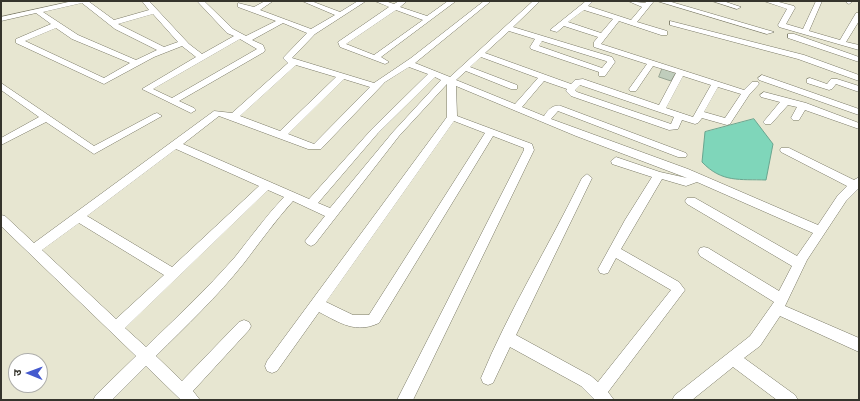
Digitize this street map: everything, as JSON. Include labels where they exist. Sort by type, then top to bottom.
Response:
[{"type":"street","points":[[1,20],[83,1],[112,23],[164,50]]},
{"type":"street","points":[[145,1],[182,42],[201,57]]},
{"type":"street","points":[[172,101],[261,50],[260,47],[224,27],[200,1]]},
{"type":"street","points":[[254,10],[270,1]]},
{"type":"street","points":[[305,1],[341,15]]},
{"type":"street","points":[[363,1],[312,32],[289,56],[288,60],[376,86]]},
{"type":"street","points":[[378,1],[428,19]]},
{"type":"street","points":[[385,62],[343,45],[342,42],[404,1]]},
{"type":"street","points":[[375,58],[452,1]]},
{"type":"street","points":[[34,250],[214,114],[220,113],[233,117],[312,147],[317,147],[389,73],[408,63],[488,1]]},
{"type":"street","points":[[311,241],[396,134],[449,80],[537,1]]},
{"type":"street","points":[[554,30],[590,1]]},
{"type":"street","points":[[631,1],[649,3]]},
{"type":"street","points":[[660,1],[679,16],[729,38],[787,53],[859,78]]},
{"type":"street","points":[[715,1],[737,7]]},
{"type":"street","points":[[766,1],[791,8],[781,24],[792,32],[859,60]]},
{"type":"street","points":[[805,32],[816,2]]},
{"type":"street","points":[[632,23],[649,3]]},
{"type":"street","points":[[240,5],[312,32]]},
{"type":"street","points":[[582,7],[618,18],[662,35],[679,16]]},
{"type":"street","points":[[37,11],[75,37],[137,63]]},
{"type":"street","points":[[112,23],[154,11]]},
{"type":"street","points":[[842,42],[859,15]]},
{"type":"street","points":[[679,16],[735,23],[770,32]]},
{"type":"street","points":[[618,18],[602,36],[597,44],[599,46],[746,93]]},
{"type":"street","points":[[191,110],[146,89],[201,57],[282,21]]},
{"type":"street","points":[[563,23],[602,36]]},
{"type":"street","points":[[729,38],[735,23]]},
{"type":"street","points":[[56,25],[19,41],[104,81],[137,63],[182,42]]},
{"type":"street","points":[[507,28],[540,38],[610,60],[611,62],[603,72],[534,47],[540,38]]},
{"type":"street","points":[[792,32],[805,32],[859,48]]},
{"type":"street","points":[[787,53],[792,32]]},
{"type":"street","points":[[479,54],[572,88]]},
{"type":"street","points":[[233,117],[294,62]]},
{"type":"street","points":[[633,89],[652,62]]},
{"type":"street","points":[[408,63],[517,108],[698,178],[820,231]]},
{"type":"street","points":[[464,67],[514,87]]},
{"type":"street","points":[[661,109],[681,72]]},
{"type":"street","points":[[311,204],[375,131],[433,74]]},
{"type":"street","points":[[282,135],[342,76]]},
{"type":"street","points":[[517,108],[543,77]]},
{"type":"street","points":[[272,366],[452,117],[453,112],[449,80]]},
{"type":"street","points":[[700,114],[727,122],[746,93],[759,81],[859,112]]},
{"type":"street","points":[[810,81],[829,87],[833,82],[837,82],[859,89]]},
{"type":"street","points":[[679,115],[675,126],[669,127],[570,92],[578,82],[583,82],[695,120],[700,114],[716,83]]},
{"type":"street","points":[[2,89],[94,151],[157,116]]},
{"type":"street","points":[[764,95],[803,105],[859,126]]},
{"type":"street","points":[[768,122],[786,101]]},
{"type":"street","points":[[796,118],[803,105]]},
{"type":"street","points":[[546,119],[553,110],[558,108],[682,155]]},
{"type":"street","points":[[405,400],[529,150],[528,146],[452,117]]},
{"type":"street","points":[[1,142],[45,118]]},
{"type":"street","points":[[317,304],[356,321],[369,322],[374,319],[491,132]]},
{"type":"street","points":[[175,144],[332,214]]},
{"type":"street","points":[[680,400],[755,341],[779,305],[800,264],[820,231],[856,187],[784,150]]},
{"type":"street","points":[[616,161],[678,181],[686,182],[698,178]]},
{"type":"street","points":[[604,269],[659,175]]},
{"type":"street","points":[[488,378],[506,337],[563,231],[587,178]]},
{"type":"street","points":[[117,327],[267,185]]},
{"type":"street","points":[[101,400],[199,304],[239,260],[264,226],[291,196]]},
{"type":"street","points":[[691,201],[800,264]]},
{"type":"street","points":[[79,217],[173,274]]},
{"type":"street","points":[[1,219],[117,327],[187,396],[244,326]]},
{"type":"street","points":[[506,337],[575,375],[602,396],[679,290],[675,286],[614,251]]},
{"type":"street","points":[[704,252],[779,305],[859,345]]},
{"type":"street","points":[[733,359],[790,400]]},
{"type":"water","points":[[754,119],[773,144],[766,180],[724,177],[709,169],[702,162],[705,132]]},
{"type":"building","points":[[663,67],[677,71],[671,81],[659,77]]}]
